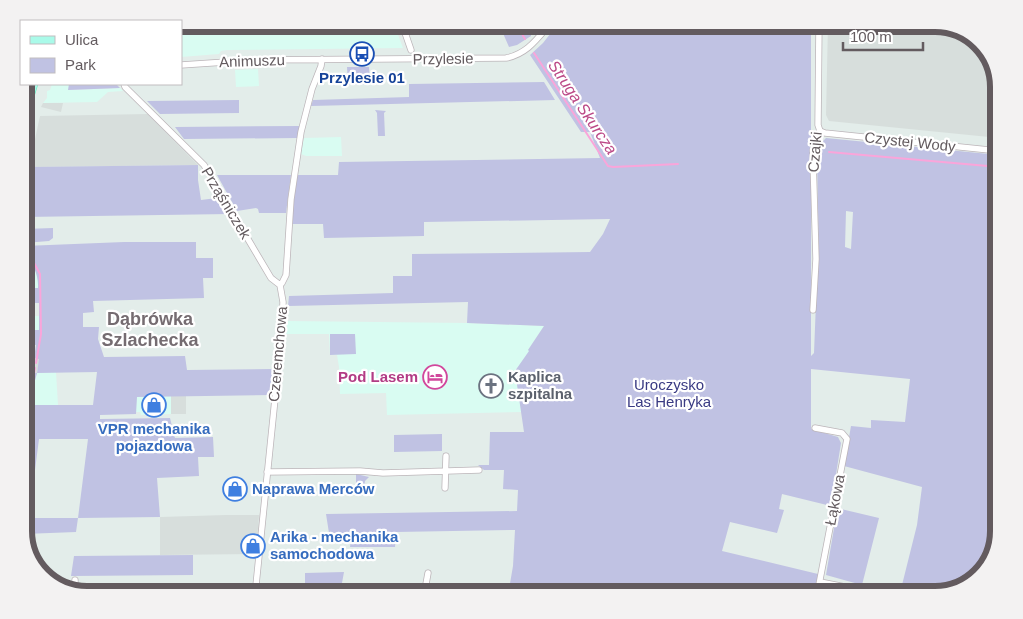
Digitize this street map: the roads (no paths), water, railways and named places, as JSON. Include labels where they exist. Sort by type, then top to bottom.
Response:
[{"type":"street","points":[[405,32],[411,50]]},
{"type":"street","name":"Przylesie","points":[[322,59],[506,58],[524,51],[542,32]]},
{"type":"street","name":"Czajki","points":[[813,310],[816,259],[813,150],[820,131],[818,126],[819,32]]},
{"type":"street","name":"Animuszu","points":[[182,65],[257,60],[322,59]]},
{"type":"street","name":"Czeremchowa","points":[[256,586],[282,330],[283,302],[280,285],[286,275],[291,199],[301,132],[322,59]]},
{"type":"street","name":"Prząśniczek","points":[[124,85],[204,165],[271,278],[280,285]]},
{"type":"street","name":"Czystej Wody","points":[[820,131],[990,150]]},
{"type":"street","name":"Łąkowa","points":[[815,428],[842,433],[847,439],[819,586]]},
{"type":"street","points":[[445,488],[446,456]]},
{"type":"street","points":[[267,472],[479,470]]},
{"type":"street","points":[[426,586],[428,573]]},
{"type":"street","points":[[75,580],[75,585]]},
{"type":"street","points":[[820,582],[840,586]]},
{"type":"waterway","name":"Struga Skurcza","points":[[521,32],[525,39]]},
{"type":"waterway","name":"Struga Skurcza","points":[[534,53],[608,166],[678,164]]},
{"type":"waterway","name":"Struga Skurcza","points":[[829,152],[990,166]]},
{"type":"waterway","points":[[33,261],[40,274],[41,334],[36,363]]},
{"type":"waterway","points":[[33,378],[35,368]]},
{"type":"place","name":"Przylesie 01","points":[[362,54]]},
{"type":"place","name":"Pod Lasem","points":[[435,377]]},
{"type":"place","name":"Kaplica szpitalna","points":[[491,386]]},
{"type":"place","name":"VPR mechanika pojazdowa","points":[[154,405]]},
{"type":"place","name":"Naprawa Merców","points":[[235,489]]},
{"type":"place","name":"Arika - mechanika samochodowa","points":[[253,546]]},
{"type":"district","name":"Dąbrówka Szlachecka","points":[[150,329]]},
{"type":"park label","name":"Uroczysko Las Henryka","points":[[669,394]]}]
